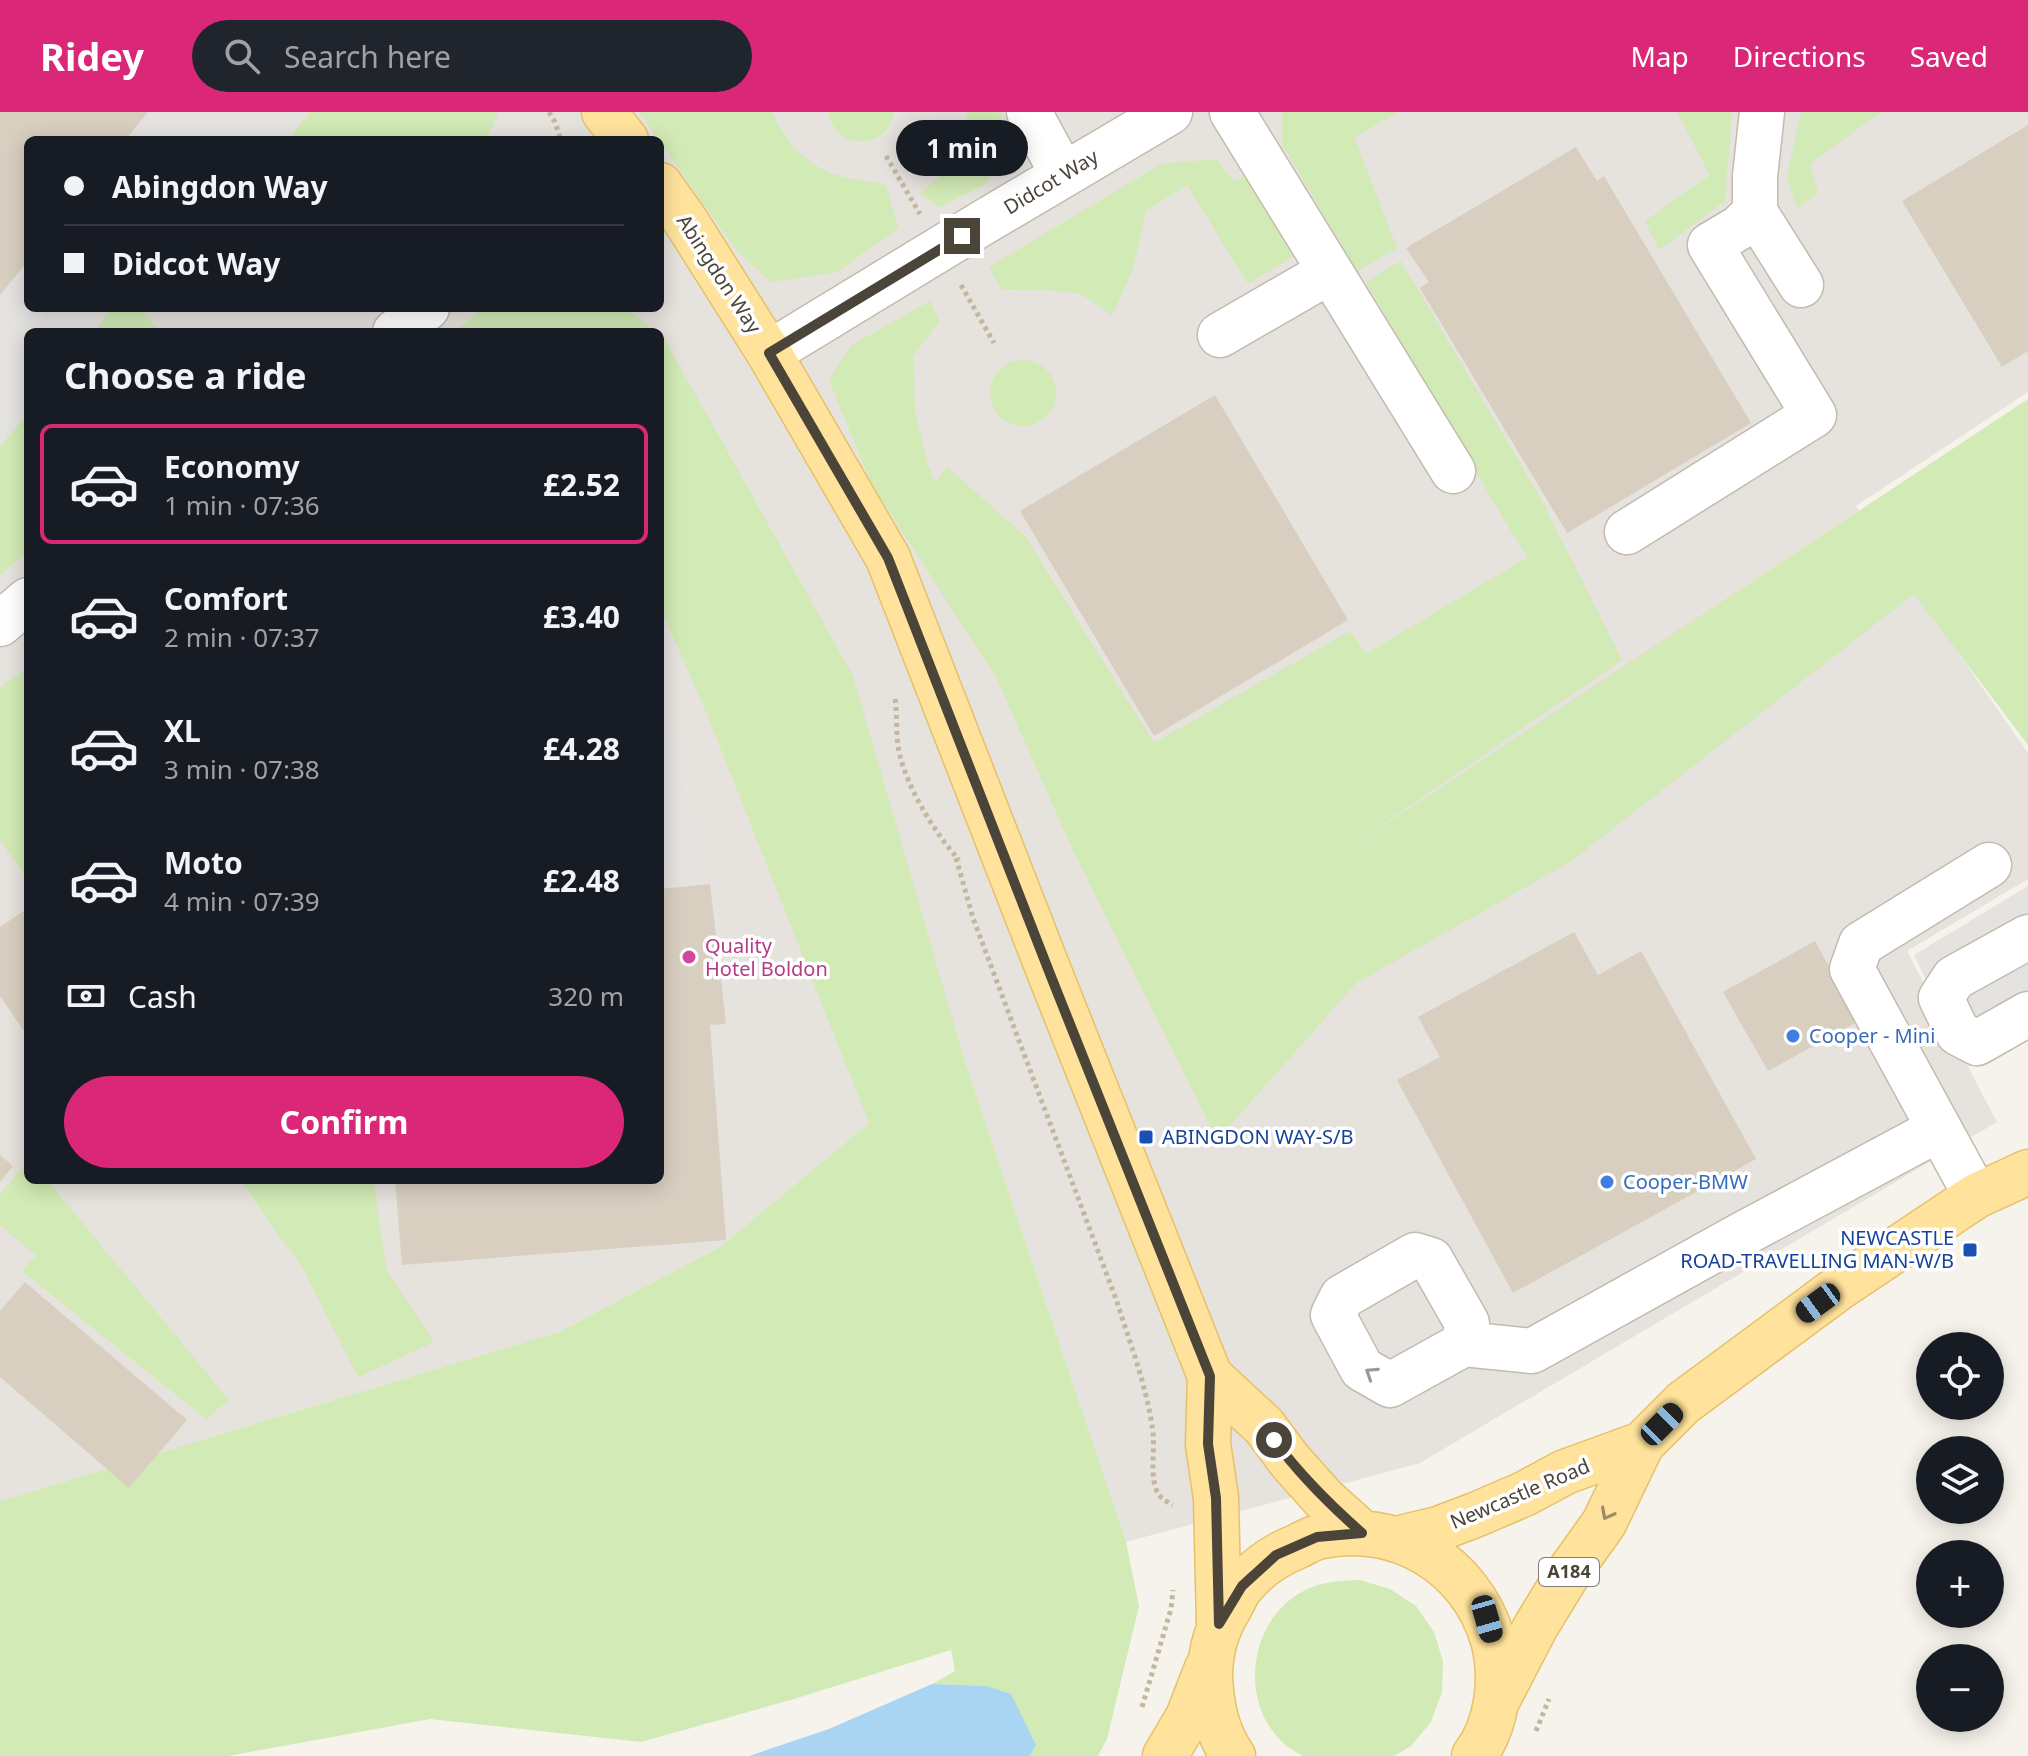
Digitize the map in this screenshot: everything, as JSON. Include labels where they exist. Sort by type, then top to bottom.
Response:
[{"type":"main road","points":[[604,112],[623,136]]},
{"type":"main road","name":"Abingdon Way","points":[[664,191],[769,353],[888,558],[1210,1376],[1208,1444],[1216,1498],[1215,1642],[1211,1703],[1224,1744],[1233,1756]]},
{"type":"main road","name":"Newcastle Road","points":[[1497,1701],[1536,1626],[1604,1523],[1642,1444],[1683,1403],[1837,1289],[1976,1196],[2028,1172]]},
{"type":"main road","name":"Abingdon Way","points":[[1210,1376],[1264,1426],[1323,1498],[1379,1536]]},
{"type":"main road","name":"Newcastle Road","points":[[1215,1642],[1242,1586],[1276,1555],[1317,1537],[1379,1536],[1438,1529],[1524,1494],[1565,1472],[1642,1444]]},
{"type":"main road","points":[[1379,1536],[1434,1557],[1465,1584],[1487,1619],[1498,1659],[1497,1701],[1482,1745],[1474,1756]]},
{"type":"main road","points":[[1165,1756],[1188,1717],[1215,1642]]},
{"type":"street","points":[[1029,112],[1063,175]]},
{"type":"street","name":"Didcot Way","points":[[769,353],[1170,112]]},
{"type":"street","points":[[1232,112],[1453,471]]},
{"type":"street","points":[[1762,112],[1755,176],[1755,212],[1801,285]]},
{"type":"street","points":[[1627,532],[1814,415],[1710,245],[1740,227],[1755,212]]},
{"type":"street","points":[[1220,335],[1329,272]]},
{"type":"street","points":[[400,328],[422,312]]},
{"type":"street","points":[[0,624],[24,603]]},
{"type":"street","points":[[1976,1196],[1852,969],[1861,944],[1989,865]]},
{"type":"street","points":[[2028,937],[1954,978],[1941,998],[1958,1033],[1977,1043],[2028,1014]]},
{"type":"street","points":[[1905,1066],[1958,1033]]},
{"type":"street","points":[[1464,1344],[1532,1351],[1939,1129]]},
{"type":"path","points":[[549,112],[560,136]]},
{"type":"path","points":[[886,156],[994,343]]},
{"type":"path","points":[[894,694],[900,758],[925,812],[956,857],[973,918],[1134,1355],[1147,1398],[1153,1433],[1157,1493],[1178,1508]]},
{"type":"path","points":[[1140,1711],[1171,1609],[1174,1578]]},
{"type":"shaded area","points":[[0,112],[2028,112],[2028,392],[1856,506],[2028,753],[2028,879],[1907,951],[1997,1122],[1420,1463],[1126,1542],[964,1060],[869,1123],[720,1247],[559,1332],[0,1501]]},
{"type":"shaded area","points":[[148,112],[310,112],[291,136],[128,136]]},
{"type":"shaded area","points":[[24,266],[24,312],[110,312],[96,328],[24,328],[24,418],[0,447],[0,295]]},
{"type":"shaded area","points":[[664,689],[696,868],[664,872]]},
{"type":"shaded area","points":[[2028,886],[2028,1037],[1968,1067],[1914,955]]},
{"type":"green space","points":[[310,112],[498,114],[488,136],[291,136]]},
{"type":"green space","points":[[639,112],[772,112],[794,147],[819,167],[841,176],[885,185],[899,228],[837,272],[771,282],[736,250],[664,148],[664,136],[656,136]]},
{"type":"green space","points":[[828,112],[894,112],[881,134],[861,142],[841,134]]},
{"type":"green space","points":[[966,112],[1001,112],[1003,151],[985,184],[940,207],[920,194],[969,149]]},
{"type":"green space","points":[[1282,112],[1398,112],[1354,137],[1397,248],[1357,271],[1282,144]]},
{"type":"green space","points":[[1677,112],[1732,112],[1725,201],[1659,250],[1645,221],[1710,175]]},
{"type":"green space","points":[[1801,112],[1881,112],[1810,164],[1818,193],[1797,208],[1787,176]]},
{"type":"green space","points":[[1217,159],[1234,182],[1247,174],[1294,256],[1248,284],[1187,185],[1146,211],[1132,272],[1112,315],[1081,294],[1001,289],[989,267],[1161,164]]},
{"type":"green space","points":[[1401,261],[1541,499],[1622,660],[1322,866],[2028,399],[2028,745],[1914,594],[1570,862],[1356,983],[1217,1140],[1070,844],[997,679],[871,483],[829,380],[852,345],[930,301],[939,321],[913,357],[915,411],[935,482],[947,467],[1025,536],[1154,743],[1350,631],[1366,654],[1528,557],[1366,282]]},
{"type":"green space","points":[[108,312],[143,312],[155,328],[94,328]]},
{"type":"green space","points":[[480,312],[631,312],[651,328],[458,328]]},
{"type":"green space","points":[[664,338],[853,676],[964,1059],[1126,1542],[1139,1606],[1107,1739],[1098,1756],[1030,1756],[1036,1745],[986,1686],[932,1684],[955,1671],[951,1650],[641,1742],[430,1719],[228,1756],[0,1756],[0,1501],[559,1332],[720,1247],[869,1123],[707,714],[664,616]]},
{"type":"green space","points":[[1016,360],[1030,360],[1042,365],[1051,374],[1056,393],[1054,406],[1047,417],[1030,426],[1016,426],[1004,421],[995,412],[990,400],[990,386],[995,374],[1004,365]]},
{"type":"green space","points":[[24,408],[24,554],[0,575],[0,435]]},
{"type":"green space","points":[[24,670],[24,874],[0,840],[0,688]]},
{"type":"green space","points":[[24,1165],[24,1184],[50,1184],[229,1400],[206,1419],[22,1271],[36,1256],[0,1225],[0,1194]]},
{"type":"green space","points":[[243,1184],[374,1184],[387,1271],[434,1342],[358,1377],[303,1269]]},
{"type":"green space","points":[[1360,1580],[1390,1589],[1416,1606],[1434,1632],[1443,1661],[1442,1692],[1431,1722],[1411,1746],[1394,1756],[1303,1756],[1282,1741],[1267,1722],[1258,1700],[1255,1676],[1258,1651],[1266,1628],[1281,1608],[1300,1593],[1322,1584]]},
{"type":"water","points":[[932,1684],[986,1686],[1011,1694],[1036,1745],[1030,1756],[749,1756],[829,1729]]},
{"type":"building","points":[[0,112],[148,112],[128,136],[24,136],[24,266],[0,295]]},
{"type":"building","points":[[2028,125],[2028,351],[2002,367],[1902,201]]},
{"type":"building","points":[[1576,147],[1597,181],[1604,176],[1751,423],[1567,533],[1420,288],[1429,282],[1406,248]]},
{"type":"building","points":[[1215,395],[1348,620],[1154,736],[1020,511]]},
{"type":"building","points":[[710,884],[726,1024],[710,1025],[726,1240],[402,1265],[395,1184],[664,1184],[664,889]]},
{"type":"building","points":[[24,911],[24,1031],[0,996],[0,927]]},
{"type":"building","points":[[1574,932],[1598,975],[1641,951],[1756,1159],[1513,1293],[1397,1080],[1440,1057],[1418,1017]]},
{"type":"building","points":[[1815,941],[1859,1021],[1768,1071],[1723,992]]},
{"type":"building","points":[[0,1155],[13,1166],[0,1182]]},
{"type":"building","points":[[25,1282],[187,1420],[129,1488],[0,1377],[0,1311]]},
{"type":"place","name":"Quality Hotel Boldon","points":[[689,957]]},
{"type":"place","name":"Cooper - Mini","points":[[1793,1036]]},
{"type":"place","name":"ABINGDON WAY-S/B","points":[[1146,1137]]},
{"type":"place","name":"Cooper-BMW","points":[[1607,1182]]},
{"type":"place","name":"NEWCASTLE ROAD-TRAVELLING MAN-W/B","points":[[1970,1250]]},
{"type":"route","points":[[962,236],[769,353],[888,558],[1210,1376],[1208,1444],[1216,1498],[1219,1624],[1242,1586],[1276,1555],[1317,1537],[1362,1533],[1323,1498],[1274,1440]]}]
